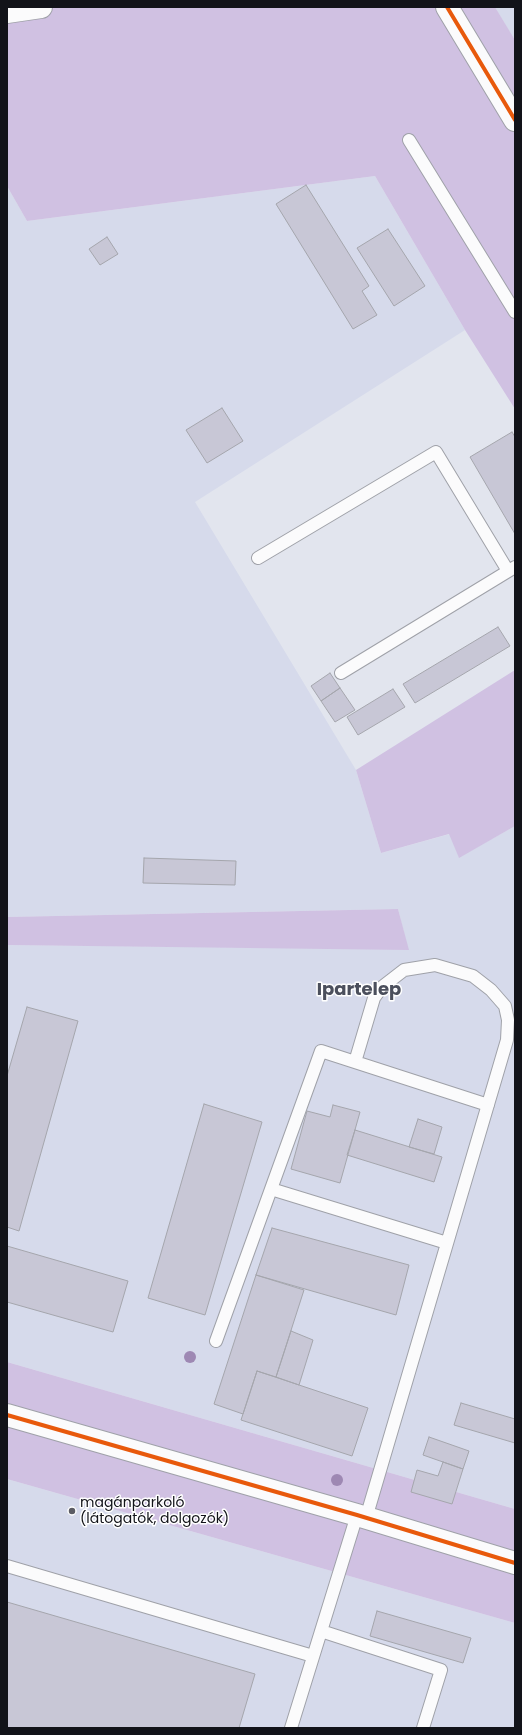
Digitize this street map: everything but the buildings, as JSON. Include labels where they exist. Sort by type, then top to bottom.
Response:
[{"type":"street","points":[[7,12],[41,7]]},
{"type":"street","points":[[447,7],[515,120]]},
{"type":"street","points":[[7,1415],[361,1516],[515,1563]]},
{"type":"lane","points":[[409,140],[515,312]]},
{"type":"lane","points":[[258,558],[436,452],[511,569],[341,673]]},
{"type":"lane","points":[[291,1728],[321,1631],[361,1516],[447,1243],[488,1105],[507,1040],[508,1020],[505,1006],[491,990],[473,976],[435,966],[417,967],[404,970],[387,982],[374,998],[355,1062]]},
{"type":"lane","points":[[216,1341],[321,1051],[488,1105]]},
{"type":"lane","points":[[271,1189],[447,1243]]},
{"type":"lane","points":[[7,1566],[313,1656]]},
{"type":"lane","points":[[321,1631],[441,1670],[423,1728]]},
{"type":"shaded area","points":[[7,7],[495,7],[515,40],[515,409],[465,330],[375,176],[27,221],[7,186]]},
{"type":"shaded area","points":[[495,7],[515,7],[515,40],[508,29]]},
{"type":"shaded area","points":[[375,176],[465,330],[195,502],[356,770],[381,853],[450,834],[459,857],[515,826],[515,1509],[7,1362],[7,945],[408,949],[398,909],[7,917],[7,186],[27,221]]},
{"type":"shaded area","points":[[515,670],[515,826],[459,858],[449,834],[381,853],[356,770]]},
{"type":"shaded area","points":[[398,909],[409,950],[7,945],[7,917]]},
{"type":"shaded area","points":[[7,1362],[515,1509],[515,1623],[7,1479]]},
{"type":"shaded area","points":[[7,1479],[515,1623],[515,1728],[7,1728]]},
{"type":"cycle path","points":[[447,7],[515,120]]},
{"type":"cycle path","points":[[7,1415],[357,1515],[515,1563]]},
{"type":"place","name":"magánparkoló (látogatók, dolgozók)","points":[[72,1511]]},
{"type":"district","name":"Ipartelep","points":[[359,990]]}]
